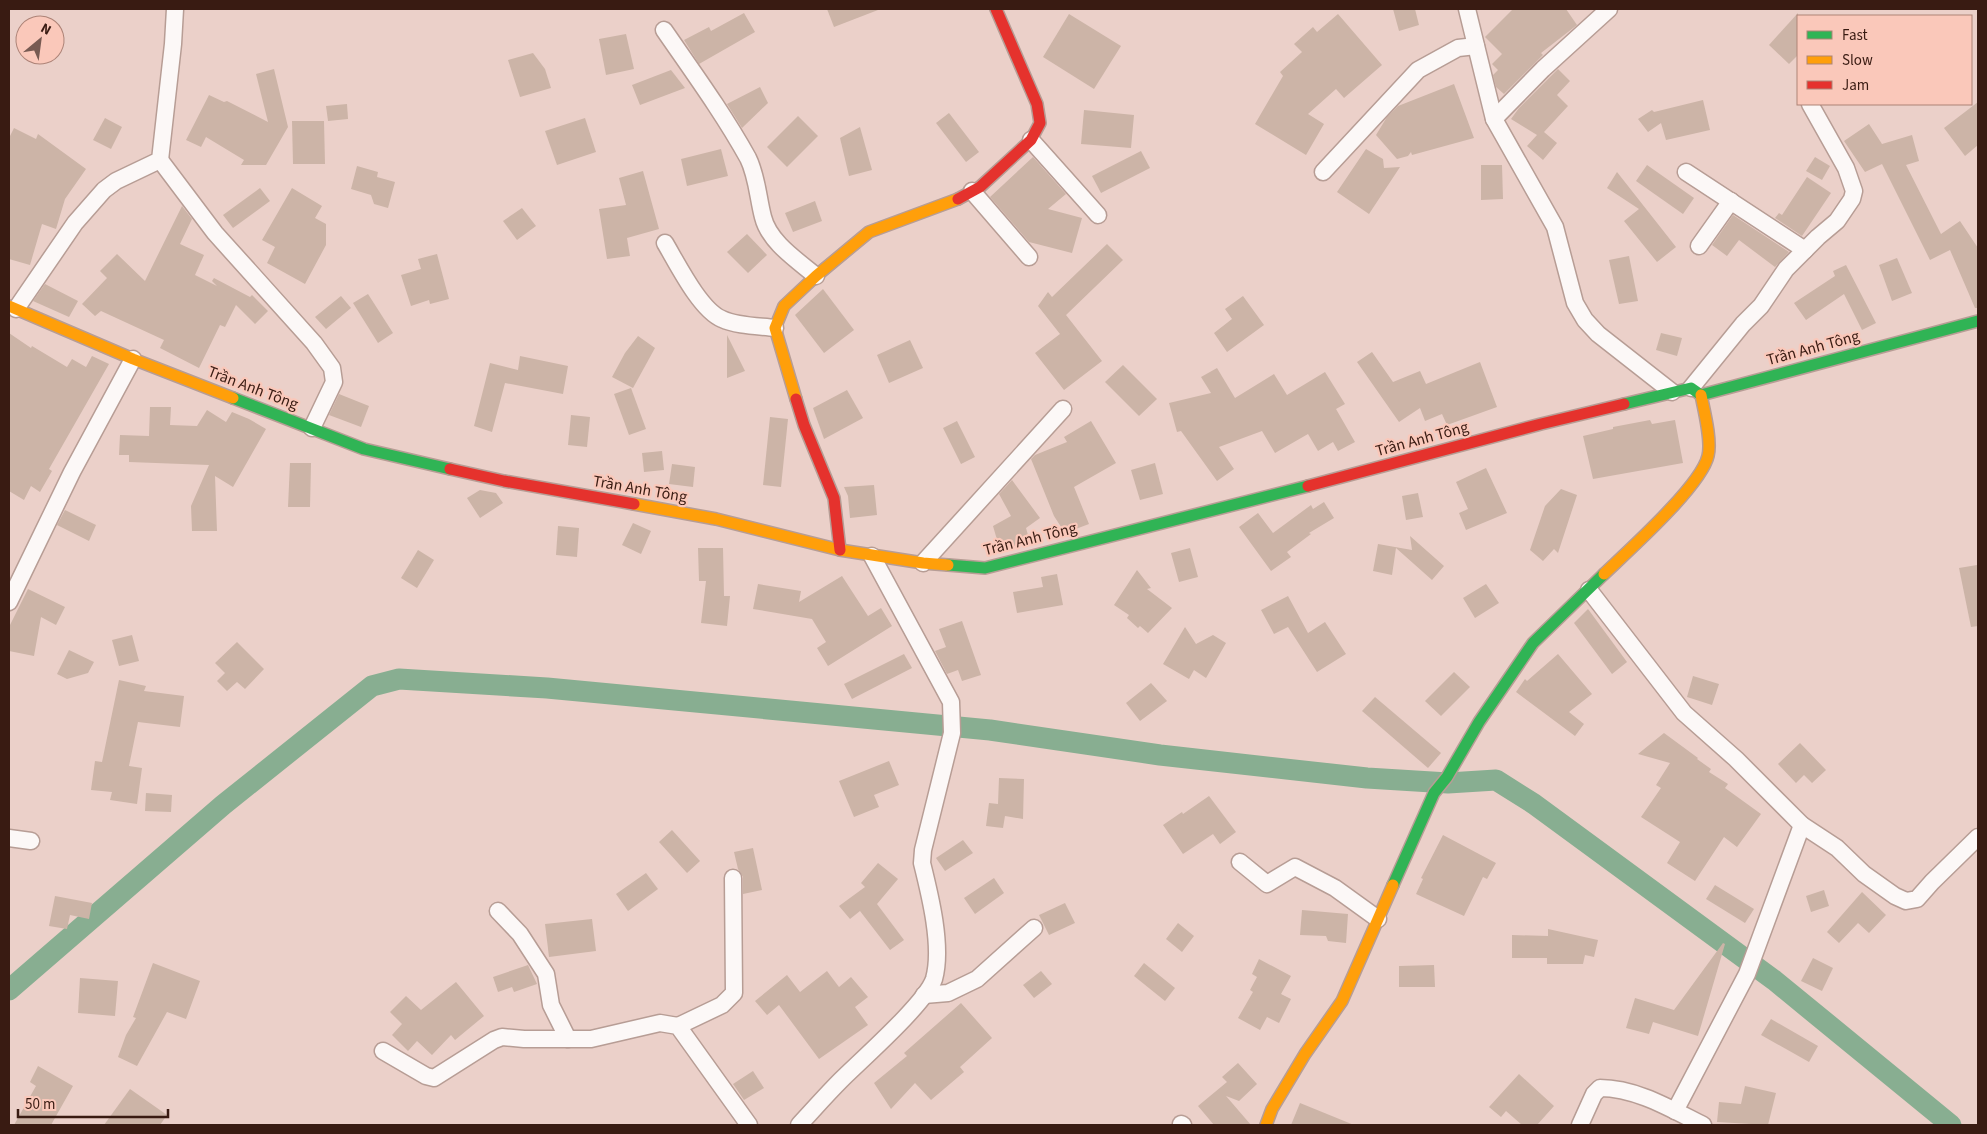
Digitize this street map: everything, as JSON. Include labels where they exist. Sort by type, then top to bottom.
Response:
[{"type":"street","points":[[175,9],[160,160],[216,233],[314,343],[332,368],[334,382],[312,428]]},
{"type":"street","points":[[840,550],[834,498],[804,425],[775,328],[784,306],[816,276],[869,232],[958,199],[980,187],[1031,140],[1040,123],[1038,104],[996,9]]},
{"type":"street","points":[[1467,9],[1494,119],[1554,227],[1575,302],[1585,320],[1598,334],[1672,392]]},
{"type":"street","points":[[1494,119],[1543,69],[1609,9]]},
{"type":"street","points":[[664,30],[717,106],[749,160],[760,196],[763,218],[773,238],[816,276]]},
{"type":"street","points":[[1323,172],[1418,70],[1458,48],[1476,46]]},
{"type":"street","points":[[1266,1125],[1272,1109],[1305,1054],[1342,1000],[1434,793],[1447,777],[1480,722],[1533,643],[1651,530],[1695,480],[1708,456],[1707,428],[1696,391],[1742,324],[1761,306],[1786,269],[1837,221],[1852,199],[1854,191],[1846,168],[1811,105]]},
{"type":"street","points":[[1031,140],[1098,214]]},
{"type":"street","points":[[12,308],[76,223],[104,190],[116,181],[160,160]]},
{"type":"street","points":[[1686,172],[1805,250]]},
{"type":"street","points":[[972,191],[1029,256]]},
{"type":"street","points":[[1699,246],[1731,201]]},
{"type":"street","points":[[665,243],[697,296],[714,316],[732,322],[775,328]]},
{"type":"street","name":"Trần Anh Tông","points":[[12,308],[134,359],[364,449],[504,481],[716,519],[840,550],[923,563],[985,568],[1393,464],[1541,424],[1672,392],[1696,391],[1978,321]]},
{"type":"street","points":[[9,602],[72,472],[134,359]]},
{"type":"street","points":[[923,563],[1063,409]]},
{"type":"street","points":[[799,1125],[924,995],[933,982],[938,961],[937,944],[922,856],[952,728],[951,702],[872,556]]},
{"type":"street","points":[[1589,590],[1684,713],[1736,759],[1802,825],[1837,848],[1864,874],[1895,896],[1906,901],[1917,900],[1932,882],[1978,837]]},
{"type":"street","points":[[1675,1111],[1747,974],[1802,825]]},
{"type":"street","points":[[9,838],[31,841]]},
{"type":"street","points":[[1240,862],[1267,884],[1294,867],[1335,888],[1378,919]]},
{"type":"street","points":[[383,1051],[426,1076],[434,1078],[494,1040],[502,1037],[524,1039],[591,1039],[660,1024],[678,1026],[722,1005],[734,993],[733,878]]},
{"type":"street","points":[[498,911],[520,934],[546,974],[552,1004],[568,1039]]},
{"type":"street","points":[[924,995],[948,993],[977,979],[1034,928]]},
{"type":"street","points":[[678,1026],[749,1125]]},
{"type":"street","points":[[1580,1125],[1594,1094],[1600,1088],[1613,1088],[1635,1094],[1702,1125]]},
{"type":"building","points":[[827,9],[878,9],[878,10],[834,27]]},
{"type":"building","points":[[1393,9],[1415,9],[1419,25],[1399,31]]},
{"type":"building","points":[[1513,9],[1566,9],[1577,25],[1541,53],[1543,55],[1504,94],[1496,87],[1493,75],[1498,70],[1492,64],[1502,54],[1485,37]]},
{"type":"building","points":[[744,13],[755,32],[699,64],[684,40],[709,27],[711,31]]},
{"type":"building","points":[[1798,13],[1797,56],[1789,64],[1769,45]]},
{"type":"building","points":[[1069,14],[1121,46],[1094,89],[1043,57]]},
{"type":"building","points":[[1338,14],[1382,65],[1344,98],[1336,89],[1308,114],[1324,124],[1306,155],[1255,124],[1283,76],[1280,72],[1302,52],[1294,44],[1313,27],[1317,32]]},
{"type":"building","points":[[626,34],[634,69],[606,75],[599,39]]},
{"type":"building","points":[[533,53],[545,69],[551,88],[520,97],[508,60]]},
{"type":"building","points":[[274,69],[288,127],[266,165],[241,165],[244,160],[206,137],[201,147],[186,140],[209,95],[224,102],[227,101],[268,122],[256,74]]},
{"type":"building","points":[[1558,69],[1570,81],[1557,95],[1568,106],[1544,132],[1557,143],[1543,160],[1527,146],[1537,135],[1511,119],[1519,108]]},
{"type":"building","points":[[671,70],[685,88],[640,105],[632,85]]},
{"type":"building","points":[[1454,84],[1474,138],[1412,155],[1411,152],[1408,156],[1397,159],[1376,135],[1387,117],[1398,106]]},
{"type":"building","points":[[760,87],[768,103],[742,128],[727,104]]},
{"type":"building","points":[[1703,100],[1710,130],[1666,140],[1661,123],[1648,132],[1638,119],[1652,110],[1654,112]]},
{"type":"building","points":[[1978,102],[1978,145],[1965,156],[1944,128]]},
{"type":"building","points":[[347,104],[348,119],[328,121],[326,106]]},
{"type":"building","points":[[1084,110],[1134,115],[1131,148],[1081,144]]},
{"type":"building","points":[[949,113],[979,152],[966,162],[936,123]]},
{"type":"building","points":[[798,116],[818,136],[787,167],[767,147]]},
{"type":"building","points":[[105,118],[122,127],[111,149],[93,140]]},
{"type":"building","points":[[585,118],[596,152],[557,165],[545,131]]},
{"type":"building","points":[[292,121],[324,121],[325,164],[293,164]]},
{"type":"building","points":[[1869,124],[1882,144],[1912,135],[1919,161],[1906,165],[1941,234],[1960,221],[1978,248],[1978,308],[1975,308],[1950,250],[1930,260],[1882,164],[1865,172],[1844,141]]},
{"type":"building","points":[[860,127],[872,170],[849,176],[840,138]]},
{"type":"building","points":[[14,128],[36,139],[38,134],[86,169],[65,199],[56,229],[42,224],[30,265],[9,259],[9,138]]},
{"type":"building","points":[[721,149],[728,176],[687,186],[681,159]]},
{"type":"building","points":[[1366,149],[1383,159],[1384,168],[1400,167],[1369,214],[1337,192]]},
{"type":"building","points":[[1141,151],[1150,168],[1101,193],[1092,176]]},
{"type":"building","points":[[1033,157],[1066,194],[1048,209],[1082,218],[1072,253],[1029,242],[990,197]]},
{"type":"building","points":[[1815,157],[1830,166],[1822,180],[1806,171]]},
{"type":"building","points":[[1481,165],[1502,165],[1503,199],[1481,200]]},
{"type":"building","points":[[1647,165],[1694,198],[1683,214],[1636,181]]},
{"type":"building","points":[[357,166],[378,172],[377,177],[395,182],[388,208],[374,204],[371,195],[351,189]]},
{"type":"building","points":[[643,171],[659,229],[627,238],[630,256],[607,259],[599,209],[626,205],[619,178]]},
{"type":"building","points":[[1617,172],[1676,247],[1657,262],[1624,221],[1639,209],[1607,188]]},
{"type":"building","points":[[1807,177],[1831,193],[1802,236],[1775,218],[1779,213],[1782,215]]},
{"type":"building","points":[[260,188],[270,201],[233,228],[223,215]]},
{"type":"building","points":[[292,188],[322,206],[315,218],[326,224],[326,245],[305,284],[267,263],[275,247],[262,240]]},
{"type":"building","points":[[815,201],[822,221],[793,232],[785,213]]},
{"type":"building","points":[[182,206],[192,219],[180,244],[204,255],[195,275],[217,286],[212,281],[214,278],[250,297],[252,295],[268,311],[255,324],[236,305],[225,327],[220,325],[199,368],[160,348],[164,340],[101,311],[95,316],[82,304],[107,278],[100,271],[117,254],[145,281]]},
{"type":"building","points":[[522,208],[536,226],[517,240],[503,221]]},
{"type":"building","points":[[1733,215],[1789,252],[1775,267],[1739,240],[1727,256],[1712,245]]},
{"type":"building","points":[[747,234],[767,255],[748,273],[727,252]]},
{"type":"building","points":[[1107,244],[1123,260],[1066,315],[1102,361],[1064,390],[1035,353],[1060,334],[1038,306],[1048,292],[1052,297]]},
{"type":"building","points":[[437,254],[449,299],[430,304],[429,300],[411,306],[401,275],[421,269],[418,259]]},
{"type":"building","points":[[1629,256],[1638,301],[1619,304],[1609,260]]},
{"type":"building","points":[[1897,258],[1912,293],[1892,301],[1879,265]]},
{"type":"building","points":[[1846,265],[1876,323],[1862,330],[1844,294],[1806,320],[1794,303],[1835,276],[1833,271]]},
{"type":"building","points":[[45,284],[78,301],[69,317],[33,301]]},
{"type":"building","points":[[823,289],[854,330],[824,353],[795,315]]},
{"type":"building","points":[[368,294],[393,333],[378,343],[353,303]]},
{"type":"building","points":[[341,296],[351,308],[326,329],[315,317]]},
{"type":"building","points":[[1243,296],[1264,325],[1227,352],[1214,333],[1232,319],[1225,309]]},
{"type":"building","points":[[9,333],[31,348],[32,346],[67,367],[72,359],[86,367],[92,356],[109,364],[49,469],[52,471],[40,492],[31,486],[24,500],[9,491]]},
{"type":"building","points":[[1661,333],[1682,338],[1677,356],[1656,350]]},
{"type":"building","points":[[727,335],[745,371],[727,378]]},
{"type":"building","points":[[638,336],[655,348],[633,388],[612,377],[625,353]]},
{"type":"building","points":[[910,340],[923,368],[889,383],[877,355]]},
{"type":"building","points":[[1372,352],[1393,382],[1420,371],[1426,384],[1480,362],[1497,407],[1447,425],[1442,414],[1425,421],[1420,408],[1399,422],[1357,362]]},
{"type":"building","points":[[520,356],[568,366],[563,394],[505,383],[492,432],[474,426],[490,363],[518,370]]},
{"type":"building","points":[[1123,365],[1157,399],[1139,416],[1105,382]]},
{"type":"building","points":[[1217,368],[1235,398],[1274,374],[1287,395],[1325,372],[1345,404],[1336,409],[1355,442],[1338,451],[1333,442],[1318,451],[1308,434],[1275,453],[1262,431],[1219,447],[1234,469],[1217,481],[1181,431],[1177,432],[1169,403],[1211,393],[1201,377]]},
{"type":"building","points":[[631,388],[646,429],[629,435],[614,394]]},
{"type":"building","points":[[847,390],[863,418],[824,439],[813,408]]},
{"type":"building","points":[[339,394],[369,406],[361,427],[329,415]]},
{"type":"building","points":[[150,407],[171,407],[170,425],[197,426],[207,410],[226,422],[232,412],[266,429],[233,487],[215,476],[217,531],[192,531],[191,506],[209,465],[129,462],[129,455],[119,455],[120,435],[149,436]]},
{"type":"building","points":[[571,415],[590,417],[587,447],[568,445]]},
{"type":"building","points":[[770,417],[788,419],[781,487],[763,485]]},
{"type":"building","points":[[1650,420],[1652,424],[1675,420],[1683,463],[1593,479],[1583,436],[1613,429],[1613,427]]},
{"type":"building","points":[[957,421],[975,457],[961,464],[943,428]]},
{"type":"building","points":[[1091,421],[1116,463],[1074,487],[1089,524],[1065,533],[1054,516],[1031,459],[1035,455],[1067,442],[1064,437]]},
{"type":"building","points":[[662,451],[664,470],[644,472],[642,453]]},
{"type":"building","points":[[290,463],[311,463],[310,507],[288,507]]},
{"type":"building","points":[[1155,463],[1163,494],[1140,500],[1131,470]]},
{"type":"building","points":[[672,464],[695,467],[693,487],[669,484]]},
{"type":"building","points":[[1486,468],[1507,513],[1466,530],[1459,513],[1468,509],[1456,482]]},
{"type":"building","points":[[1012,480],[1040,518],[1026,528],[1030,542],[1000,550],[993,526],[1011,516],[999,494]]},
{"type":"building","points":[[874,485],[877,515],[850,518],[848,496],[844,487]]},
{"type":"building","points":[[1561,489],[1577,495],[1558,553],[1554,549],[1543,561],[1530,550],[1545,506]]},
{"type":"building","points":[[480,490],[496,493],[503,503],[480,518],[467,498]]},
{"type":"building","points":[[1418,493],[1423,517],[1406,520],[1402,496]]},
{"type":"building","points":[[1324,502],[1334,518],[1309,533],[1311,534],[1287,552],[1291,557],[1271,571],[1239,527],[1258,513],[1273,533],[1311,505],[1313,509]]},
{"type":"building","points":[[65,510],[96,525],[89,541],[57,525]]},
{"type":"building","points":[[633,523],[651,531],[641,554],[622,545]]},
{"type":"building","points":[[558,526],[579,528],[577,557],[556,555]]},
{"type":"building","points":[[1410,536],[1444,566],[1432,580],[1396,548],[1392,575],[1373,571],[1378,544],[1412,550]]},
{"type":"building","points":[[698,548],[723,548],[724,596],[730,596],[727,626],[701,623],[706,581],[699,581]]},
{"type":"building","points":[[1190,548],[1198,577],[1179,582],[1171,553]]},
{"type":"building","points":[[418,550],[434,560],[417,588],[401,578]]},
{"type":"building","points":[[1977,565],[1978,626],[1971,627],[1959,568]]},
{"type":"building","points":[[1137,570],[1151,588],[1147,589],[1172,608],[1148,633],[1140,626],[1138,628],[1127,618],[1129,615],[1114,605]]},
{"type":"building","points":[[1057,574],[1063,605],[1017,613],[1013,592],[1043,587],[1041,577]]},
{"type":"building","points":[[842,576],[868,616],[881,608],[892,626],[828,666],[817,648],[826,642],[812,619],[753,609],[758,584],[801,591],[799,602]]},
{"type":"building","points":[[1486,584],[1499,603],[1475,618],[1463,598]]},
{"type":"building","points":[[28,589],[65,607],[56,625],[41,617],[34,656],[9,651],[9,627]]},
{"type":"building","points":[[1288,596],[1308,633],[1325,622],[1346,654],[1317,672],[1288,627],[1274,634],[1261,610]]},
{"type":"building","points":[[1588,609],[1627,662],[1612,674],[1574,623]]},
{"type":"building","points":[[962,621],[981,675],[962,681],[958,670],[947,674],[935,651],[946,647],[939,629]]},
{"type":"building","points":[[1185,627],[1196,644],[1213,635],[1226,643],[1206,678],[1194,670],[1189,679],[1163,664]]},
{"type":"building","points":[[132,635],[139,661],[119,666],[112,640]]},
{"type":"building","points":[[237,642],[264,669],[245,689],[237,682],[227,691],[217,681],[225,673],[215,663]]},
{"type":"building","points":[[69,650],[94,662],[88,673],[67,679],[57,674]]},
{"type":"building","points":[[904,654],[912,668],[852,699],[844,684]]},
{"type":"building","points":[[1558,654],[1592,694],[1569,712],[1584,724],[1575,736],[1516,692],[1525,679],[1527,681]]},
{"type":"building","points":[[1454,672],[1470,687],[1441,716],[1425,701]]},
{"type":"building","points":[[1693,676],[1719,684],[1712,705],[1687,697]]},
{"type":"building","points":[[119,680],[146,686],[144,691],[184,696],[180,727],[138,722],[129,766],[142,768],[137,804],[110,800],[112,792],[91,790],[95,761],[102,762]]},
{"type":"building","points":[[1151,683],[1167,701],[1140,721],[1126,703]]},
{"type":"building","points":[[1375,697],[1441,753],[1428,768],[1362,711]]},
{"type":"building","points":[[1664,733],[1711,769],[1709,772],[1728,784],[1725,788],[1761,814],[1737,847],[1724,837],[1695,881],[1667,863],[1680,842],[1641,817],[1661,788],[1656,785],[1670,763],[1638,754]]},
{"type":"building","points":[[1800,743],[1826,770],[1812,783],[1804,775],[1796,783],[1778,764]]},
{"type":"building","points":[[889,761],[899,785],[874,795],[879,807],[854,817],[839,781]]},
{"type":"building","points":[[999,778],[1024,779],[1023,819],[1005,816],[1003,828],[986,826],[989,803],[998,804]]},
{"type":"building","points":[[146,793],[172,795],[171,812],[145,811]]},
{"type":"building","points":[[1209,796],[1236,832],[1220,844],[1213,834],[1183,854],[1163,825]]},
{"type":"building","points":[[672,830],[700,861],[687,873],[659,842]]},
{"type":"building","points":[[1443,835],[1496,863],[1487,879],[1483,877],[1464,916],[1416,894],[1423,879],[1421,878]]},
{"type":"building","points":[[963,840],[973,853],[945,871],[936,858]]},
{"type":"building","points":[[753,848],[762,890],[743,894],[743,877],[738,869],[734,852]]},
{"type":"building","points":[[878,863],[898,879],[877,904],[904,940],[890,950],[860,911],[850,919],[839,906],[865,887],[861,883]]},
{"type":"building","points":[[646,873],[658,889],[628,911],[616,894]]},
{"type":"building","points":[[994,878],[1004,893],[975,914],[964,898]]},
{"type":"building","points":[[1715,885],[1754,909],[1745,923],[1706,899]]},
{"type":"building","points":[[1824,890],[1829,906],[1811,912],[1806,896]]},
{"type":"building","points":[[1862,892],[1886,915],[1869,933],[1858,923],[1839,943],[1827,932]]},
{"type":"building","points":[[55,896],[92,903],[89,919],[70,915],[67,929],[49,926]]},
{"type":"building","points":[[1065,903],[1075,923],[1049,935],[1039,915]]},
{"type":"building","points":[[1302,910],[1348,914],[1346,943],[1328,941],[1326,936],[1300,935]]},
{"type":"building","points":[[592,919],[596,951],[549,957],[545,924]]},
{"type":"building","points":[[1178,923],[1194,936],[1182,952],[1166,939]]},
{"type":"building","points":[[1548,929],[1598,940],[1594,957],[1585,955],[1583,964],[1547,964],[1547,958],[1512,958],[1512,935],[1548,936]]},
{"type":"building","points":[[1723,943],[1725,944],[1698,1036],[1653,1022],[1649,1034],[1626,1028],[1635,998],[1674,1010]]},
{"type":"building","points":[[1813,958],[1833,968],[1822,991],[1801,981]]},
{"type":"building","points":[[1259,959],[1291,976],[1281,994],[1291,999],[1279,1023],[1267,1017],[1260,1030],[1238,1018],[1253,992],[1250,990],[1257,977],[1252,974]]},
{"type":"building","points":[[153,963],[200,981],[186,1019],[167,1012],[137,1066],[118,1057],[126,1035],[136,1018],[133,1017]]},
{"type":"building","points":[[1144,963],[1175,988],[1165,1001],[1134,976]]},
{"type":"building","points":[[528,965],[537,984],[514,992],[512,987],[498,992],[493,977]]},
{"type":"building","points":[[1434,965],[1435,987],[1399,987],[1399,966]]},
{"type":"building","points":[[827,971],[839,987],[851,977],[868,997],[855,1007],[868,1025],[819,1059],[779,1005],[767,1015],[755,1001],[787,975],[800,992]]},
{"type":"building","points":[[1041,971],[1052,984],[1034,998],[1023,985]]},
{"type":"building","points":[[80,978],[118,981],[115,1016],[78,1013]]},
{"type":"building","points":[[456,982],[484,1016],[455,1040],[451,1035],[432,1055],[417,1041],[408,1051],[392,1035],[402,1024],[390,1012],[406,996],[421,1010]]},
{"type":"building","points":[[961,1003],[992,1038],[960,1067],[964,1072],[931,1100],[915,1083],[891,1109],[874,1083],[907,1056],[904,1053]]},
{"type":"building","points":[[1771,1019],[1818,1046],[1809,1062],[1761,1035]]},
{"type":"building","points":[[1238,1063],[1257,1084],[1239,1101],[1226,1096],[1251,1125],[1214,1125],[1198,1106],[1227,1082],[1222,1077]]},
{"type":"building","points":[[38,1066],[73,1086],[51,1125],[14,1125],[36,1086],[30,1082]]},
{"type":"building","points":[[753,1071],[764,1088],[744,1100],[733,1084]]},
{"type":"building","points":[[1519,1074],[1554,1106],[1537,1125],[1522,1125],[1506,1111],[1501,1117],[1489,1107]]},
{"type":"building","points":[[1745,1086],[1776,1093],[1768,1125],[1717,1122],[1719,1102],[1741,1104]]},
{"type":"building","points":[[130,1089],[167,1115],[160,1125],[104,1125]]},
{"type":"building","points":[[1300,1103],[1354,1125],[1291,1125]]},
{"type":"waterway","points":[[9,990],[223,805],[372,686],[399,679],[547,688],[990,730],[1160,755],[1367,778],[1448,783],[1496,780],[1534,804],[1774,980],[1951,1125]]},
{"type":"traffic: fast","points":[[1624,404],[1691,388],[1701,395],[1978,321]]},
{"type":"traffic: fast","points":[[233,398],[364,449],[450,469]]},
{"type":"traffic: fast","points":[[948,565],[985,568],[1308,486]]},
{"type":"traffic: fast","points":[[1393,885],[1434,793],[1447,777],[1479,722],[1533,643],[1604,574]]},
{"type":"traffic: slow","points":[[796,399],[775,328],[784,306],[816,276],[869,232],[958,199]]},
{"type":"traffic: slow","points":[[9,306],[133,359],[233,398]]},
{"type":"traffic: slow","points":[[1604,574],[1662,518],[1703,469],[1708,456],[1709,442],[1701,395]]},
{"type":"traffic: slow","points":[[634,504],[716,519],[840,550],[948,565]]},
{"type":"traffic: slow","points":[[1266,1125],[1272,1109],[1305,1054],[1342,1001],[1393,885]]},
{"type":"traffic: jam","points":[[958,199],[980,187],[1031,140],[1040,123],[1037,104],[996,9]]},
{"type":"traffic: jam","points":[[796,399],[804,425],[834,498],[840,550]]},
{"type":"traffic: jam","points":[[1308,486],[1624,404]]},
{"type":"traffic: jam","points":[[450,469],[504,481],[634,504]]}]
